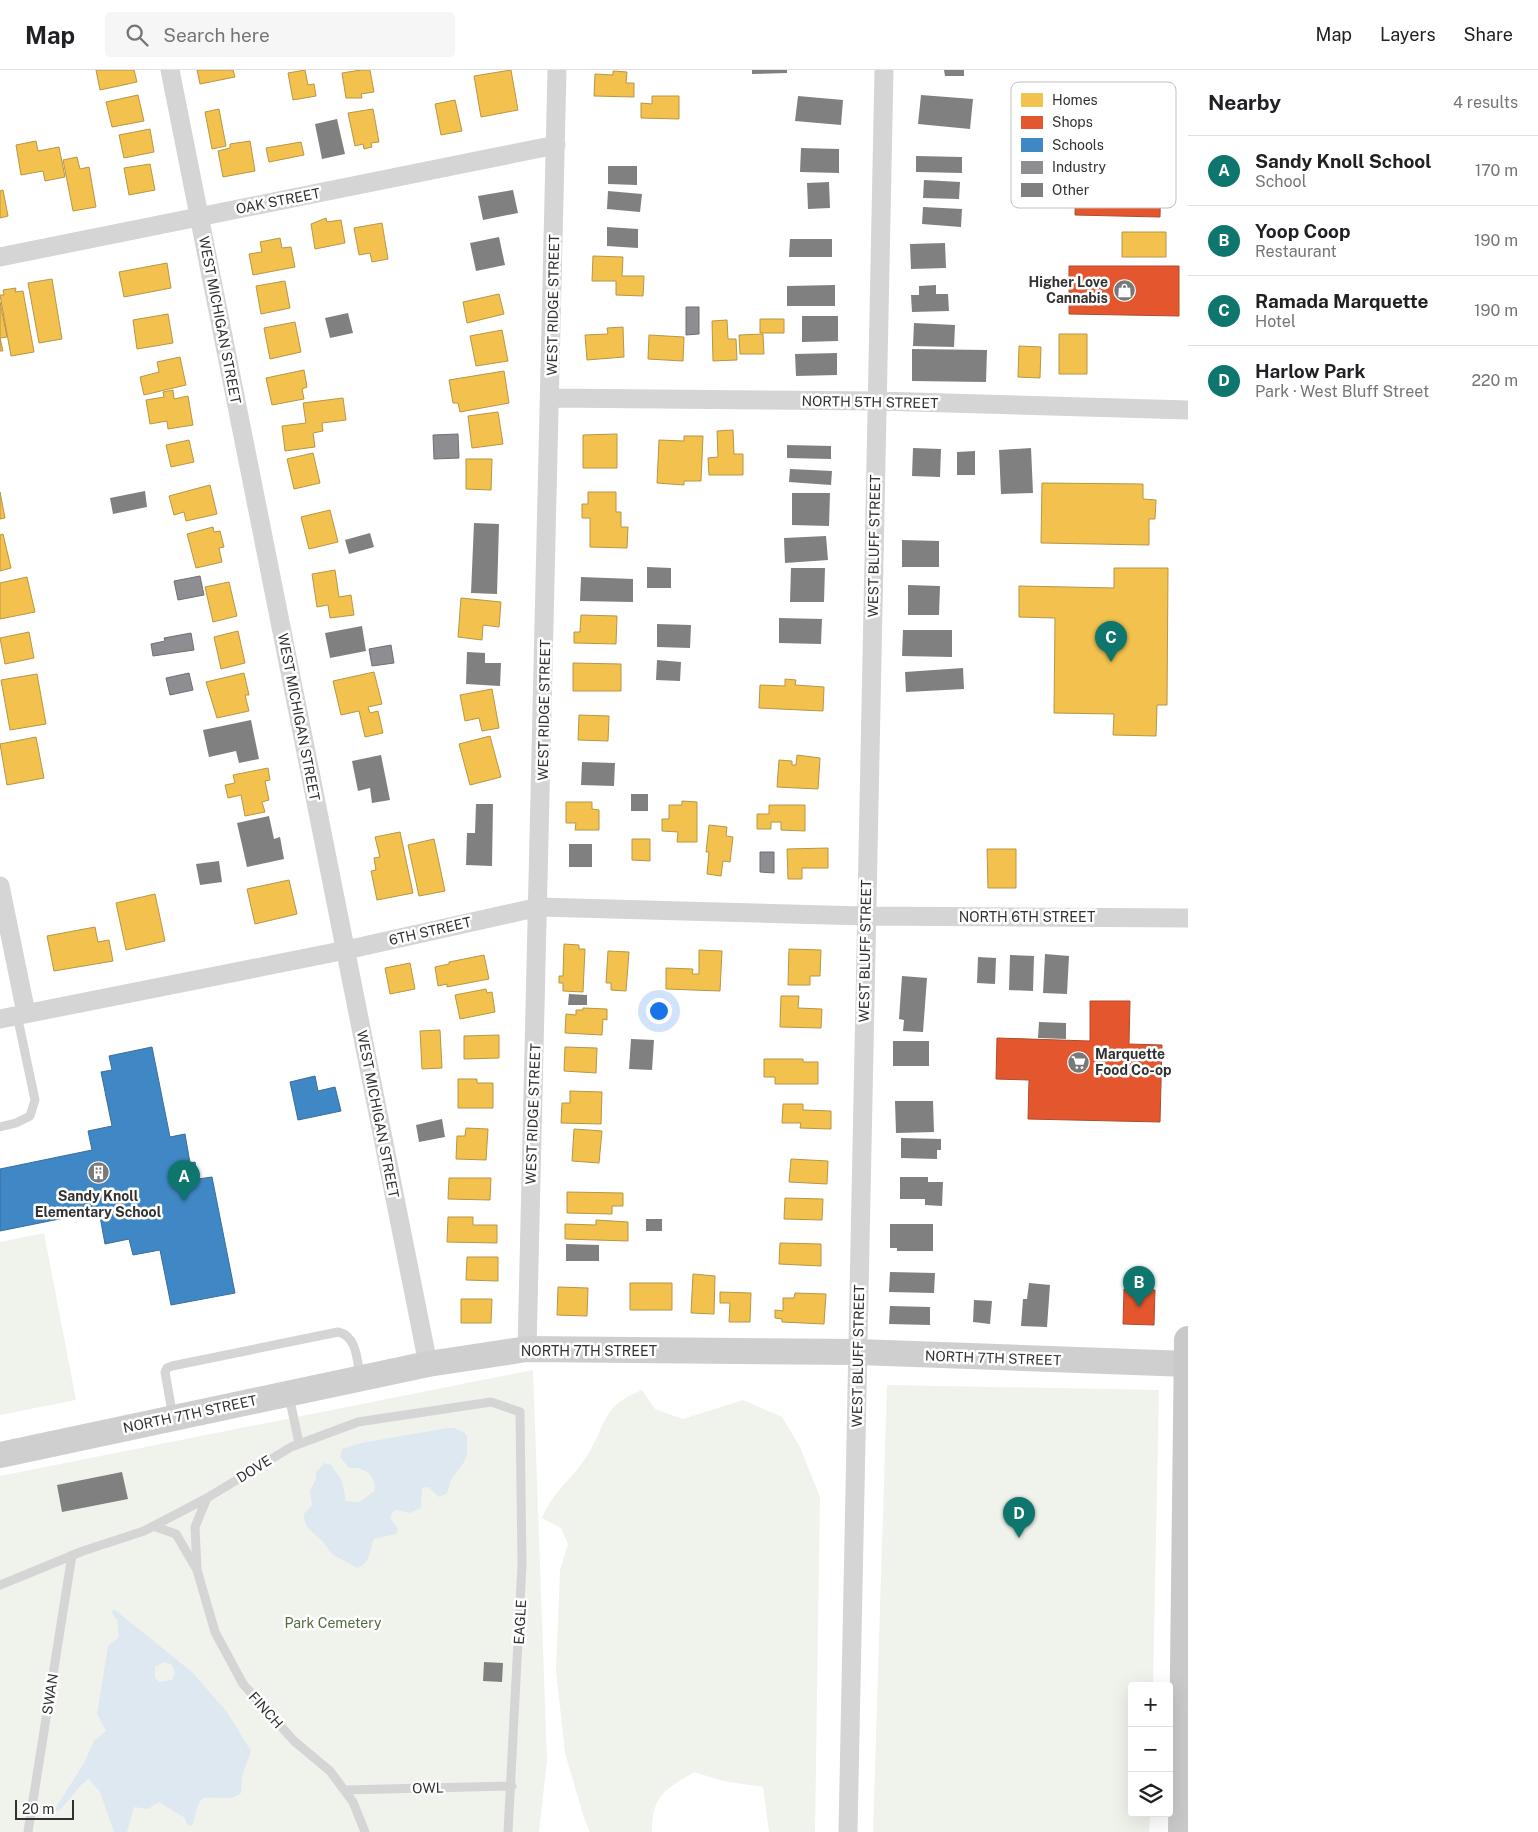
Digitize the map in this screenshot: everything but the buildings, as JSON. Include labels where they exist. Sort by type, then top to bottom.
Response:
[{"type":"main road","points":[[1182,1832],[1185,1786],[1188,1340]]},
{"type":"street","name":"WEST MICHIGAN STREET","points":[[170,70],[428,1364]]},
{"type":"street","name":"WEST RIDGE STREET","points":[[527,1349],[551,398],[557,70]]},
{"type":"street","name":"WEST BLUFF STREET","points":[[848,1832],[865,916],[884,70]]},
{"type":"street","name":"OAK STREET","points":[[0,256],[556,145]]},
{"type":"street","name":"NORTH 5TH STREET","points":[[551,398],[877,401],[1188,410]]},
{"type":"street","points":[[0,886],[14,1016]]},
{"type":"street","name":"6TH STREET","points":[[14,1016],[346,950],[539,907],[865,916]]},
{"type":"street","name":"NORTH 6TH STREET","points":[[865,916],[1188,918]]},
{"type":"street","name":"NORTH 7TH STREET","points":[[0,1455],[428,1364],[527,1349],[858,1352],[1188,1364]]},
{"type":"lane","points":[[0,1127],[16,1124],[30,1116],[35,1100],[14,1016]]},
{"type":"lane","points":[[173,1418],[165,1372],[167,1368],[181,1364],[338,1332],[343,1333],[354,1346],[360,1378]]},
{"type":"lane","points":[[288,1393],[299,1444]]},
{"type":"lane","name":"DOVE","points":[[0,1585],[72,1555],[152,1526],[207,1498],[290,1446],[358,1422],[491,1402],[520,1412]]},
{"type":"lane","name":"EAGLE","points":[[508,1832],[512,1786],[522,1565],[520,1412]]},
{"type":"lane","name":"FINCH","points":[[207,1498],[195,1526],[197,1570],[215,1632],[243,1684],[294,1741],[330,1771],[353,1802],[365,1832]]},
{"type":"lane","name":"FINCH","points":[[152,1526],[176,1534],[197,1570]]},
{"type":"lane","name":"SWAN","points":[[28,1832],[72,1555]]},
{"type":"lane","name":"OWL","points":[[344,1790],[512,1786]]},
{"type":"green space","points":[[44,1233],[76,1400],[0,1415],[0,1242]]},
{"type":"green space","name":"Park Cemetery","points":[[533,1370],[547,1760],[539,1832],[0,1832],[0,1476]]},
{"type":"green space","points":[[887,1385],[1159,1390],[1153,1682],[1128,1682],[1128,1817],[1150,1817],[1149,1832],[873,1832]]},
{"type":"green space","points":[[642,1390],[655,1409],[683,1419],[743,1400],[782,1417],[799,1445],[820,1497],[815,1832],[769,1832],[763,1787],[723,1781],[694,1772],[662,1795],[654,1810],[652,1832],[590,1832],[584,1818],[565,1753],[556,1670],[560,1570],[568,1544],[561,1528],[542,1518],[557,1492],[587,1456],[612,1410],[628,1396]]},
{"type":"shaded area","points":[[454,1428],[465,1433],[467,1437],[467,1455],[451,1480],[447,1493],[439,1497],[428,1487],[422,1488],[421,1508],[410,1513],[396,1510],[392,1513],[390,1518],[398,1529],[396,1534],[374,1539],[369,1556],[362,1566],[357,1568],[332,1554],[307,1527],[304,1514],[312,1505],[310,1491],[316,1479],[316,1472],[324,1463],[331,1465],[342,1481],[346,1501],[360,1502],[374,1491],[375,1484],[371,1476],[361,1469],[349,1468],[340,1457],[342,1449],[361,1443]]},
{"type":"shaded area","points":[[114,1609],[192,1672],[227,1712],[251,1751],[242,1776],[241,1793],[230,1798],[204,1798],[201,1800],[192,1826],[187,1824],[185,1818],[159,1802],[148,1809],[134,1807],[127,1832],[114,1832],[100,1792],[89,1779],[82,1784],[60,1810],[56,1811],[55,1809],[84,1763],[94,1741],[106,1731],[97,1714],[108,1646],[119,1637],[117,1620],[111,1612]],"holes":[[[164,1662],[172,1665],[175,1673],[172,1680],[159,1682],[155,1678],[155,1667]]]},
{"type":"place","name":"Higher Love Cannabis","points":[[1124,290]]},
{"type":"place","name":"Ramada Marquette","points":[[1111,662]]},
{"type":"place","name":"Marquette Food Co-op","points":[[1079,1062]]},
{"type":"place","name":"Sandy Knoll Elementary School","points":[[98,1173]]},
{"type":"place","name":"Sandy Knoll School","points":[[184,1201]]},
{"type":"place","name":"Yoop Coop","points":[[1139,1307]]},
{"type":"place","name":"Harlow Park","points":[[1019,1538]]}]
